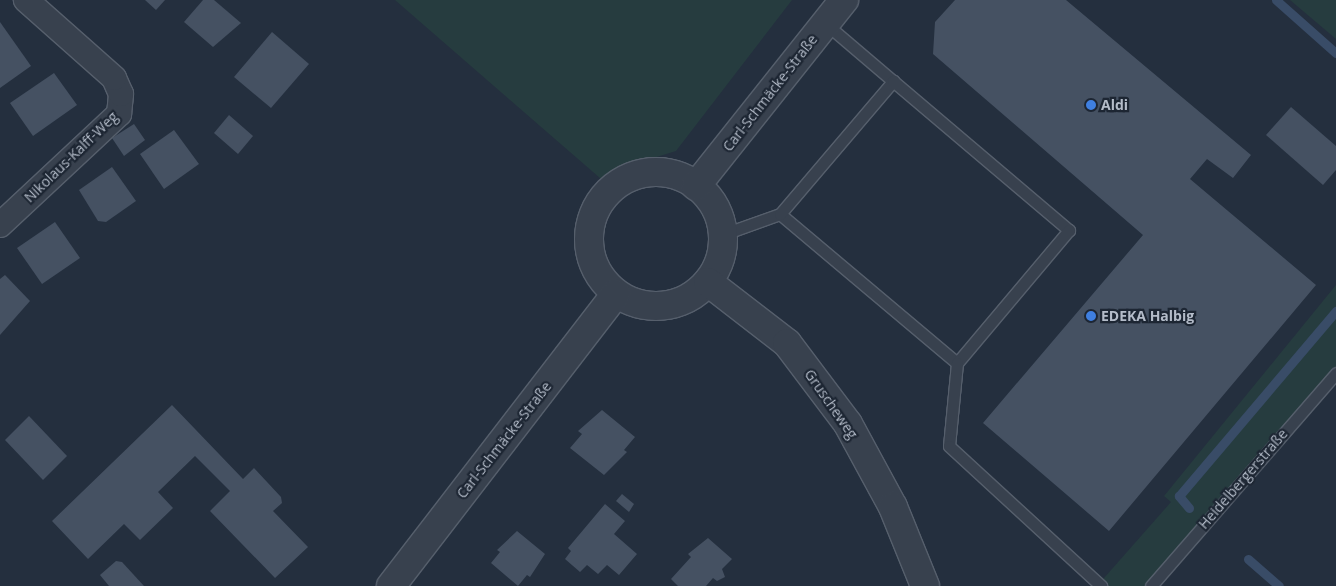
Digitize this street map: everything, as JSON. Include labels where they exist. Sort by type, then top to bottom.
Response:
[{"type":"street","name":"Nikolaus-Kalff-Weg","points":[[0,225],[119,114],[122,94],[114,78],[26,0]]},
{"type":"street","name":"Carl-Schmäcke-Straße","points":[[696,186],[844,0]]},
{"type":"street","points":[[646,172],[666,172],[696,186],[718,210],[724,234],[722,254],[708,282],[680,303],[658,307],[636,304],[616,294],[592,263],[589,234],[598,205],[610,190],[646,172]]},
{"type":"street","name":"Gruscheweg","points":[[708,282],[787,343],[848,424],[893,506],[925,586]]},
{"type":"street","name":"Carl-Schmäcke-Straße","points":[[391,586],[616,294]]},
{"type":"lane","points":[[825,24],[1069,230],[957,363],[949,446],[1101,586]]},
{"type":"lane","points":[[724,234],[780,214],[892,81]]},
{"type":"lane","points":[[780,214],[957,363]]},
{"type":"lane","name":"Heidelbergerstraße","points":[[1151,586],[1336,373]]},
{"type":"green space","points":[[395,0],[792,0],[676,151],[634,164],[608,185]]},
{"type":"green space","points":[[1290,0],[1336,0],[1336,39]]},
{"type":"green space","points":[[1336,285],[1336,380],[1156,586],[1097,586],[1171,502],[1164,496]]},
{"type":"building","points":[[145,0],[165,0],[156,10]]},
{"type":"building","points":[[203,0],[214,0],[241,23],[213,47],[184,22]]},
{"type":"building","points":[[955,0],[1066,0],[1251,155],[1233,178],[1207,159],[1190,179],[1316,285],[1109,531],[983,423],[1143,235],[933,54],[935,22]]},
{"type":"building","points":[[0,22],[31,66],[0,88]]},
{"type":"building","points":[[272,32],[309,64],[271,108],[234,77]]},
{"type":"building","points":[[54,73],[77,105],[33,136],[10,103]]},
{"type":"building","points":[[1291,107],[1336,146],[1336,170],[1323,185],[1266,135]]},
{"type":"building","points":[[229,115],[253,136],[238,154],[214,133]]},
{"type":"building","points":[[134,124],[145,140],[124,156],[112,138]]},
{"type":"building","points":[[174,130],[199,164],[164,189],[140,154]]},
{"type":"building","points":[[112,167],[136,201],[106,222],[98,221],[79,190]]},
{"type":"building","points":[[55,222],[80,258],[42,284],[17,248]]},
{"type":"building","points":[[5,275],[30,301],[0,335],[0,279]]},
{"type":"building","points":[[172,405],[243,479],[254,468],[281,497],[282,503],[273,511],[308,547],[275,578],[210,511],[230,491],[195,456],[158,492],[173,508],[140,540],[124,524],[88,559],[52,521]]},
{"type":"building","points":[[602,410],[635,437],[624,450],[627,452],[604,475],[570,448],[582,434],[578,431]]},
{"type":"building","points":[[29,416],[67,456],[43,480],[5,440]]},
{"type":"building","points":[[622,494],[634,504],[629,512],[616,501]]},
{"type":"building","points":[[605,504],[625,521],[614,534],[637,554],[619,575],[607,565],[598,574],[587,565],[580,572],[565,559],[571,551],[568,548]]},
{"type":"building","points":[[517,531],[545,554],[530,577],[527,575],[518,586],[491,563],[500,552],[497,550]]},
{"type":"building","points":[[708,538],[732,559],[722,569],[725,577],[717,581],[713,578],[706,586],[678,586],[671,579],[691,557],[688,554]]},
{"type":"building","points":[[116,561],[122,562],[144,586],[109,586],[100,575]]},
{"type":"waterway","points":[[1276,0],[1336,53]]},
{"type":"waterway","points":[[1189,508],[1179,496],[1336,311]]},
{"type":"waterway","points":[[1248,559],[1279,586]]},
{"type":"place","name":"Aldi","points":[[1091,105]]},
{"type":"place","name":"EDEKA Halbig","points":[[1091,316]]}]
